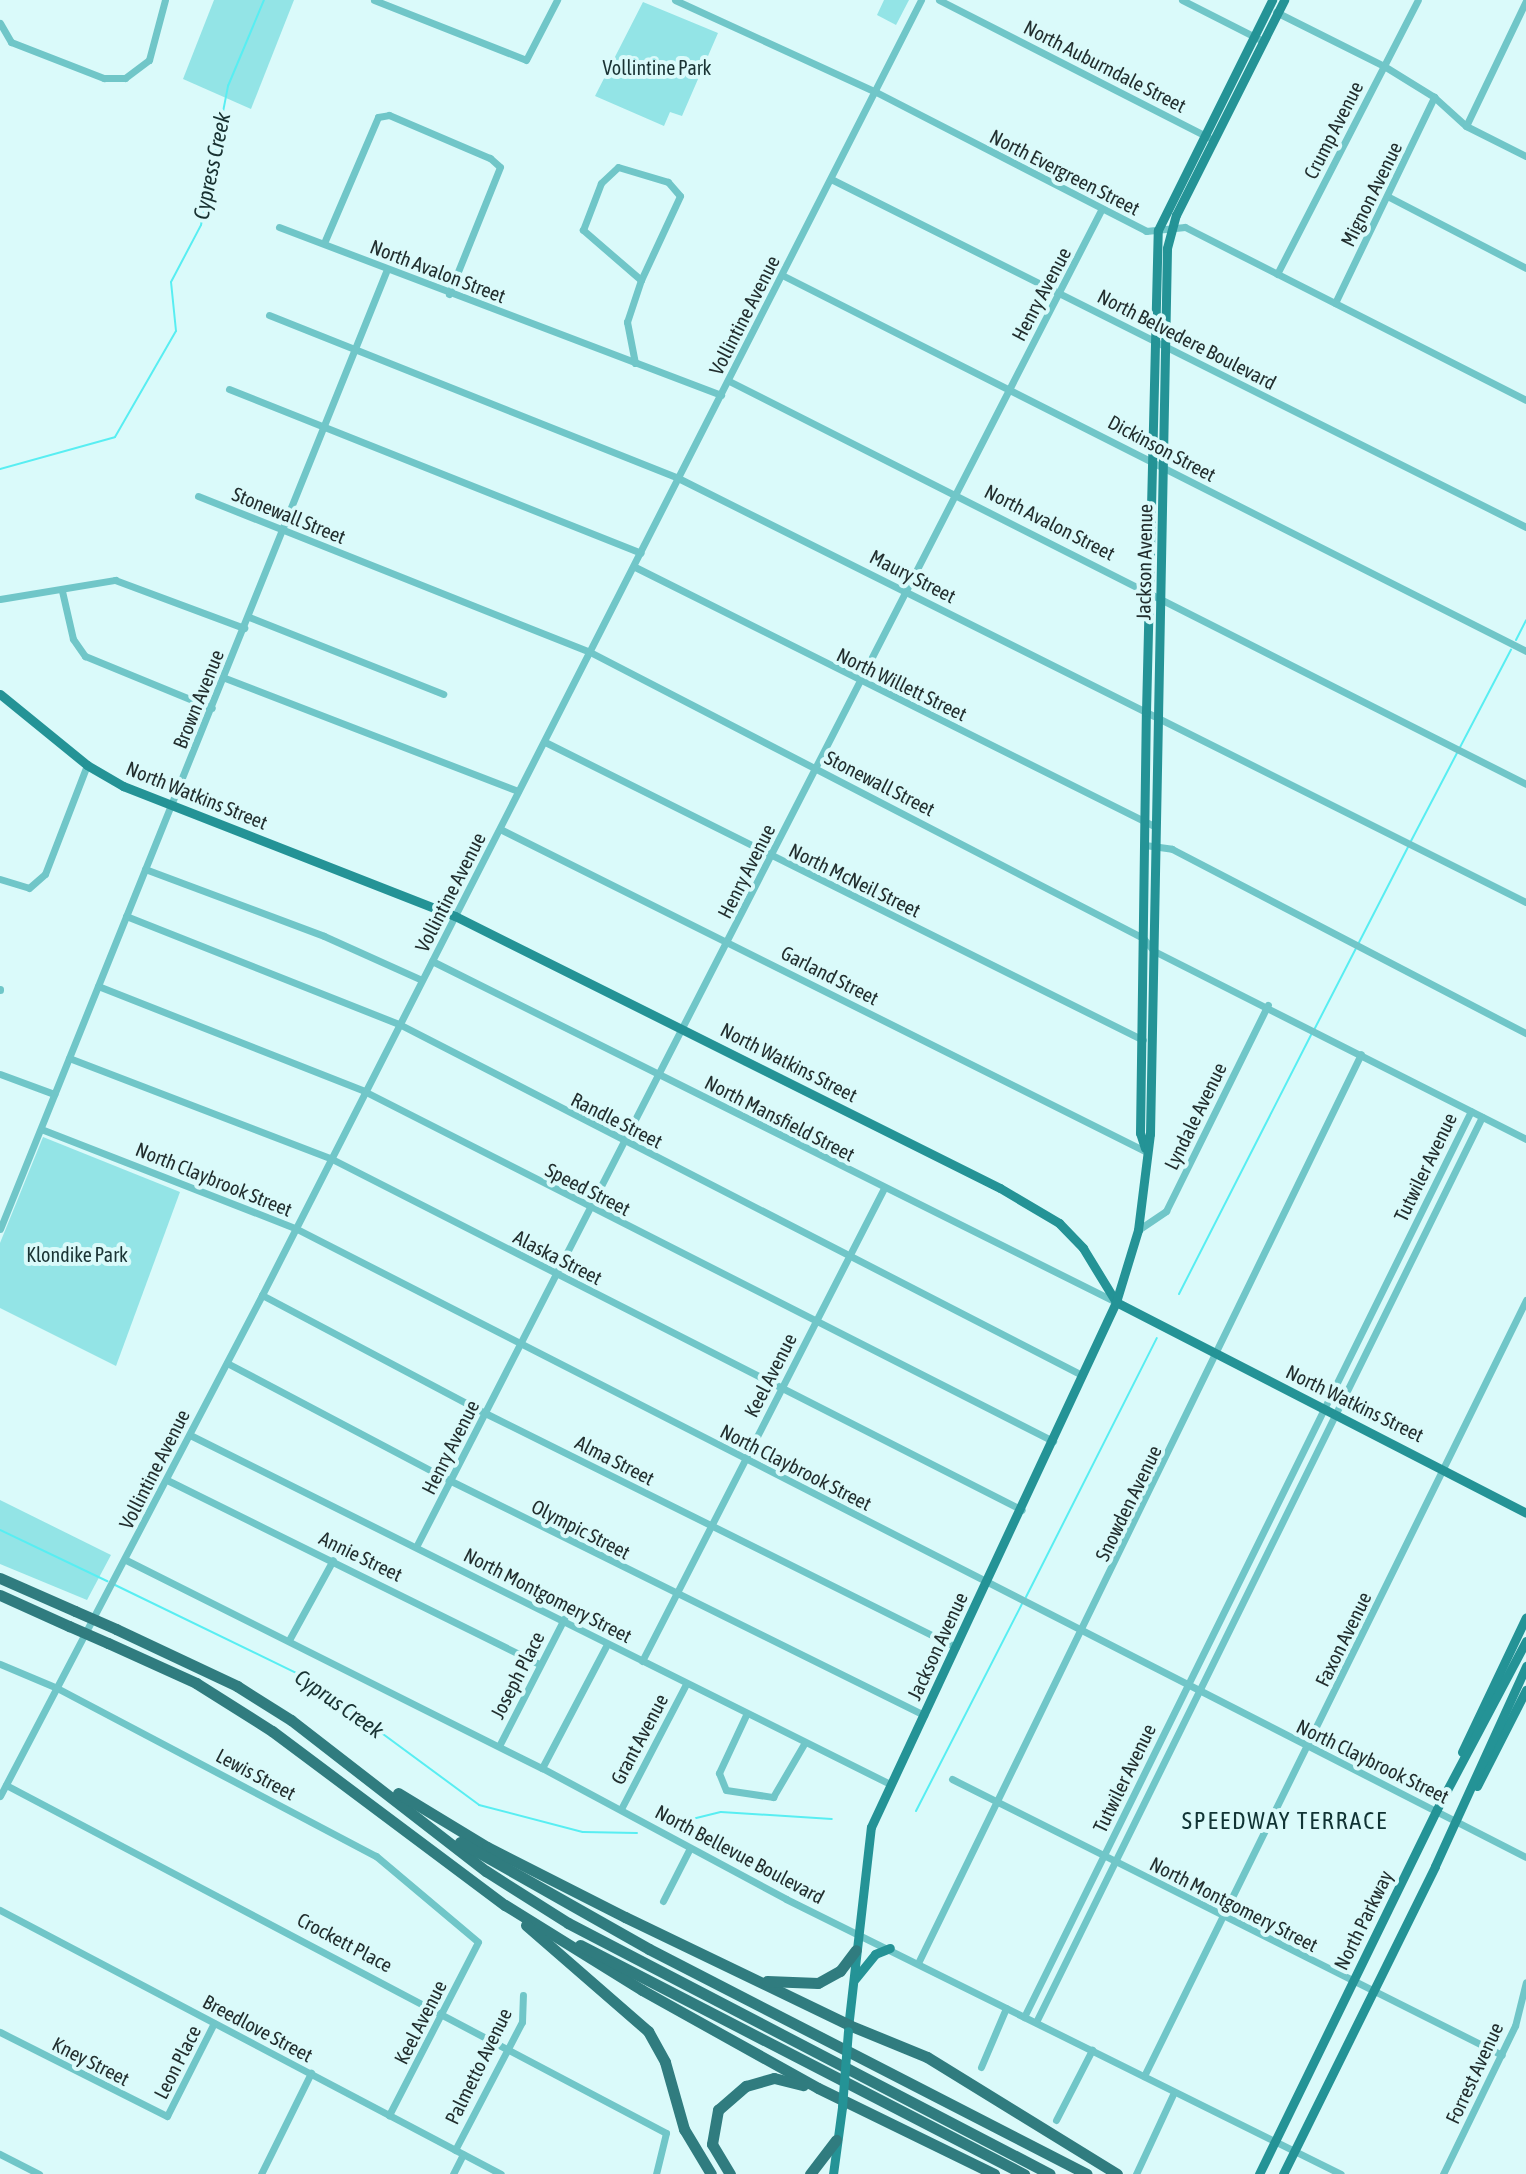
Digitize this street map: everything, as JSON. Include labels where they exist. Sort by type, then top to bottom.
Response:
[{"type":"highway","points":[[0,1578],[237,1686],[375,1782],[486,1871],[568,1923],[1050,2174]]},
{"type":"highway","points":[[0,1595],[196,1683],[272,1731],[519,1914],[717,2035],[994,2174]]},
{"type":"highway","points":[[356,1768],[487,1847],[848,2028],[927,2057],[1117,2174]]},
{"type":"highway","points":[[375,1782],[520,1879],[1086,2174]]},
{"type":"highway","points":[[505,1905],[648,2031],[665,2062],[684,2129],[711,2174]]},
{"type":"highway","points":[[519,1914],[1024,2174]]},
{"type":"highway","points":[[730,1969],[773,1983],[818,1983],[840,1971],[856,1950]]},
{"type":"highway","points":[[730,2174],[712,2144],[712,2124],[728,2098],[746,2086],[774,2078],[818,2088]]},
{"type":"highway","points":[[810,2174],[836,2140]]},
{"type":"main road","name":"Jackson Avenue","points":[[833,2174],[871,1827],[1022,1510],[1116,1302],[1138,1230],[1152,1045],[1154,951],[1150,845],[1145,822],[1146,712],[1154,463],[1170,228],[1273,7],[1284,0]]},
{"type":"main road","name":"Jackson Avenue","points":[[1145,1151],[1140,1133],[1143,938],[1150,845],[1156,827],[1164,468],[1158,230],[1203,134],[1258,38]]},
{"type":"main road","name":"North Watkins Street","points":[[0,694],[87,765],[171,805],[455,916],[1059,1223],[1083,1248],[1116,1302],[1445,1468],[1526,1513]]},
{"type":"main road","points":[[1437,1809],[1526,1617]]},
{"type":"main road","name":"North Parkway","points":[[1259,2174],[1437,1809],[1526,1641]]},
{"type":"main road","name":"North Parkway","points":[[1283,2174],[1457,1820],[1526,1666]]},
{"type":"main road","points":[[1457,1820],[1526,1690]]},
{"type":"main road","points":[[853,1982],[875,1954],[890,1948]]},
{"type":"street","points":[[0,23],[11,42],[104,78],[125,78],[149,60],[165,0]]},
{"type":"street","points":[[374,0],[526,60],[557,0]]},
{"type":"street","name":"North Evergreen Street","points":[[675,0],[876,92],[1146,231],[1185,227],[1526,400]]},
{"type":"street","name":"Vollintine Avenue","points":[[0,1796],[120,1572],[833,180],[921,0]]},
{"type":"street","name":"North Auburndale Street","points":[[939,0],[1214,139]]},
{"type":"street","points":[[1182,0],[1258,38]]},
{"type":"street","name":"Crump Avenue","points":[[1277,274],[1418,0]]},
{"type":"street","points":[[1466,126],[1526,1]]},
{"type":"street","points":[[1273,7],[1384,66],[1434,97],[1466,126],[1526,156]]},
{"type":"street","name":"Mignon Avenue","points":[[1335,303],[1389,197],[1434,97]]},
{"type":"street","points":[[324,243],[378,117],[389,115],[490,158],[500,167],[449,294]]},
{"type":"street","points":[[635,363],[627,322],[641,280],[680,196],[668,182],[618,167],[601,183],[583,230],[641,280]]},
{"type":"street","name":"North Belvedere Boulevard","points":[[833,180],[1526,527]]},
{"type":"street","points":[[1389,197],[1526,268]]},
{"type":"street","name":"Henry Avenue","points":[[417,1545],[623,1142],[684,1030],[1101,210]]},
{"type":"street","name":"North Avalon Street","points":[[279,227],[721,395]]},
{"type":"street","name":"Brown Avenue","points":[[0,1229],[225,678],[387,269]]},
{"type":"street","name":"Dickinson Street","points":[[782,275],[1010,387],[1526,651]]},
{"type":"street","name":"Maury Street","points":[[269,315],[356,347],[678,478],[1411,848],[1526,902]]},
{"type":"street","name":"North Avalon Street","points":[[729,381],[957,492],[1526,784]]},
{"type":"street","points":[[229,389],[641,553]]},
{"type":"street","name":"Stonewall Street","points":[[198,496],[590,652],[1143,938],[1154,951],[1268,1005],[1305,1028],[1526,1139]]},
{"type":"street","name":"North Willett Street","points":[[635,567],[860,682],[1156,827]]},
{"type":"street","points":[[0,599],[115,580],[244,628]]},
{"type":"street","points":[[62,591],[73,639],[85,656],[212,708]]},
{"type":"street","points":[[249,617],[443,694]]},
{"type":"street","points":[[225,678],[518,791]]},
{"type":"street","name":"North McNeil Street","points":[[545,742],[1152,1045]]},
{"type":"street","points":[[0,879],[29,888],[45,874],[87,765]]},
{"type":"street","name":"Garland Street","points":[[500,829],[1145,1151]]},
{"type":"street","points":[[1150,845],[1172,849],[1526,1033]]},
{"type":"street","points":[[145,869],[422,980]]},
{"type":"street","name":"Randle Street","points":[[126,916],[399,1024],[623,1142],[1082,1375]]},
{"type":"street","name":"North Mansfield Street","points":[[432,961],[1116,1302]]},
{"type":"street","name":"Speed Street","points":[[98,986],[364,1091],[1053,1441]]},
{"type":"street","name":"Lyndale Avenue","points":[[1138,1230],[1166,1211],[1268,1005]]},
{"type":"street","name":"Snowden Avenue","points":[[918,1963],[1218,1356],[1361,1054]]},
{"type":"street","name":"Alaska Street","points":[[69,1058],[330,1158],[1022,1510]]},
{"type":"street","points":[[0,1074],[54,1094]]},
{"type":"street","name":"Tutwiler Avenue","points":[[1024,2017],[1471,1111]]},
{"type":"street","name":"Tutwiler Avenue","points":[[1036,2022],[1482,1117]]},
{"type":"street","name":"North Claybrook Street","points":[[41,1129],[295,1228],[1187,1687],[1437,1809],[1526,1857]]},
{"type":"street","name":"Keel Avenue","points":[[642,1661],[884,1188]]},
{"type":"street","name":"Tutwiler Avenue","points":[[1408,1238],[1419,1243]]},
{"type":"street","name":"Tutwiler Avenue","points":[[1402,1250],[1412,1256]]},
{"type":"street","name":"Alma Street","points":[[262,1295],[485,1413],[956,1647]]},
{"type":"street","name":"Faxon Avenue","points":[[1144,2076],[1225,1917],[1526,1300]]},
{"type":"street","name":"Olympic Street","points":[[227,1363],[451,1481],[924,1715]]},
{"type":"street","name":"North Montgomery Street","points":[[190,1435],[417,1545],[746,1715],[890,1784]]},
{"type":"street","name":"Annie Street","points":[[167,1480],[540,1664]]},
{"type":"street","points":[[1253,1553],[1263,1558]]},
{"type":"street","name":"North Bellevue Boulevard","points":[[126,1560],[499,1746],[690,1848],[1006,2008],[1341,2174]]},
{"type":"street","points":[[289,1640],[333,1560]]},
{"type":"street","name":"Joseph Place","points":[[499,1746],[564,1619]]},
{"type":"street","points":[[542,1768],[607,1644]]},
{"type":"street","name":"Lewis Street","points":[[0,1664],[57,1688],[376,1856],[478,1942]]},
{"type":"street","name":"Grant Avenue","points":[[621,1809],[686,1684]]},
{"type":"street","points":[[746,1715],[719,1773],[721,1785],[773,1797],[804,1744]]},
{"type":"street","name":"North Montgomery Street","points":[[952,1779],[1352,1983],[1502,2055]]},
{"type":"street","name":"Crockett Place","points":[[6,1785],[510,2046],[666,2133],[656,2174]]},
{"type":"street","points":[[663,1901],[690,1848]]},
{"type":"street","name":"Breedlove Street","points":[[0,1910],[501,2174]]},
{"type":"street","name":"Keel Avenue","points":[[389,2115],[445,2013],[478,1942]]},
{"type":"street","name":"Forrest Avenue","points":[[1443,2174],[1502,2055],[1526,1982]]},
{"type":"street","name":"Palmetto Avenue","points":[[453,2174],[459,2152],[522,2022],[523,1995]]},
{"type":"street","points":[[981,2067],[1006,2008]]},
{"type":"street","name":"Leon Place","points":[[167,2116],[214,2023]]},
{"type":"street","name":"Kney Street","points":[[0,2032],[167,2116]]},
{"type":"street","points":[[1056,2120],[1092,2050]]},
{"type":"street","points":[[261,2174],[311,2073]]},
{"type":"street","points":[[1136,2174],[1174,2092]]},
{"type":"street","points":[[0,2154],[37,2174]]},
{"type":"green space","points":[[214,0],[294,0],[251,109],[183,79]]},
{"type":"green space","points":[[884,0],[909,0],[896,25],[877,15]]},
{"type":"green space","name":"Vollintine Park","points":[[643,2],[718,33],[682,116],[670,112],[664,126],[595,96]]},
{"type":"green space","name":"Klondike Park","points":[[43,1137],[180,1192],[116,1366],[0,1308],[0,1243]]},
{"type":"green space","points":[[0,1500],[111,1555],[87,1600],[0,1564]]},
{"type":"waterway","name":"Cypress Creek","points":[[0,469],[115,437],[176,331],[171,282],[201,225],[228,86],[264,0]]},
{"type":"waterway","points":[[1516,640],[1526,620]]},
{"type":"waterway","points":[[1411,841],[1511,650]]},
{"type":"waterway","points":[[1314,1030],[1408,847]]},
{"type":"waterway","points":[[1179,1294],[1311,1035]]},
{"type":"waterway","points":[[1026,1597],[1157,1338]]},
{"type":"waterway","name":"Cyprus Creek","points":[[0,1530],[107,1581]]},
{"type":"waterway","name":"Cyprus Creek","points":[[113,1584],[307,1678],[479,1805],[583,1832],[637,1833]]},
{"type":"waterway","points":[[916,1811],[1023,1602]]},
{"type":"waterway","points":[[672,1824],[721,1812],[832,1819]]},
{"type":"district","name":"SPEEDWAY TERRACE","points":[[1285,1821]]}]
